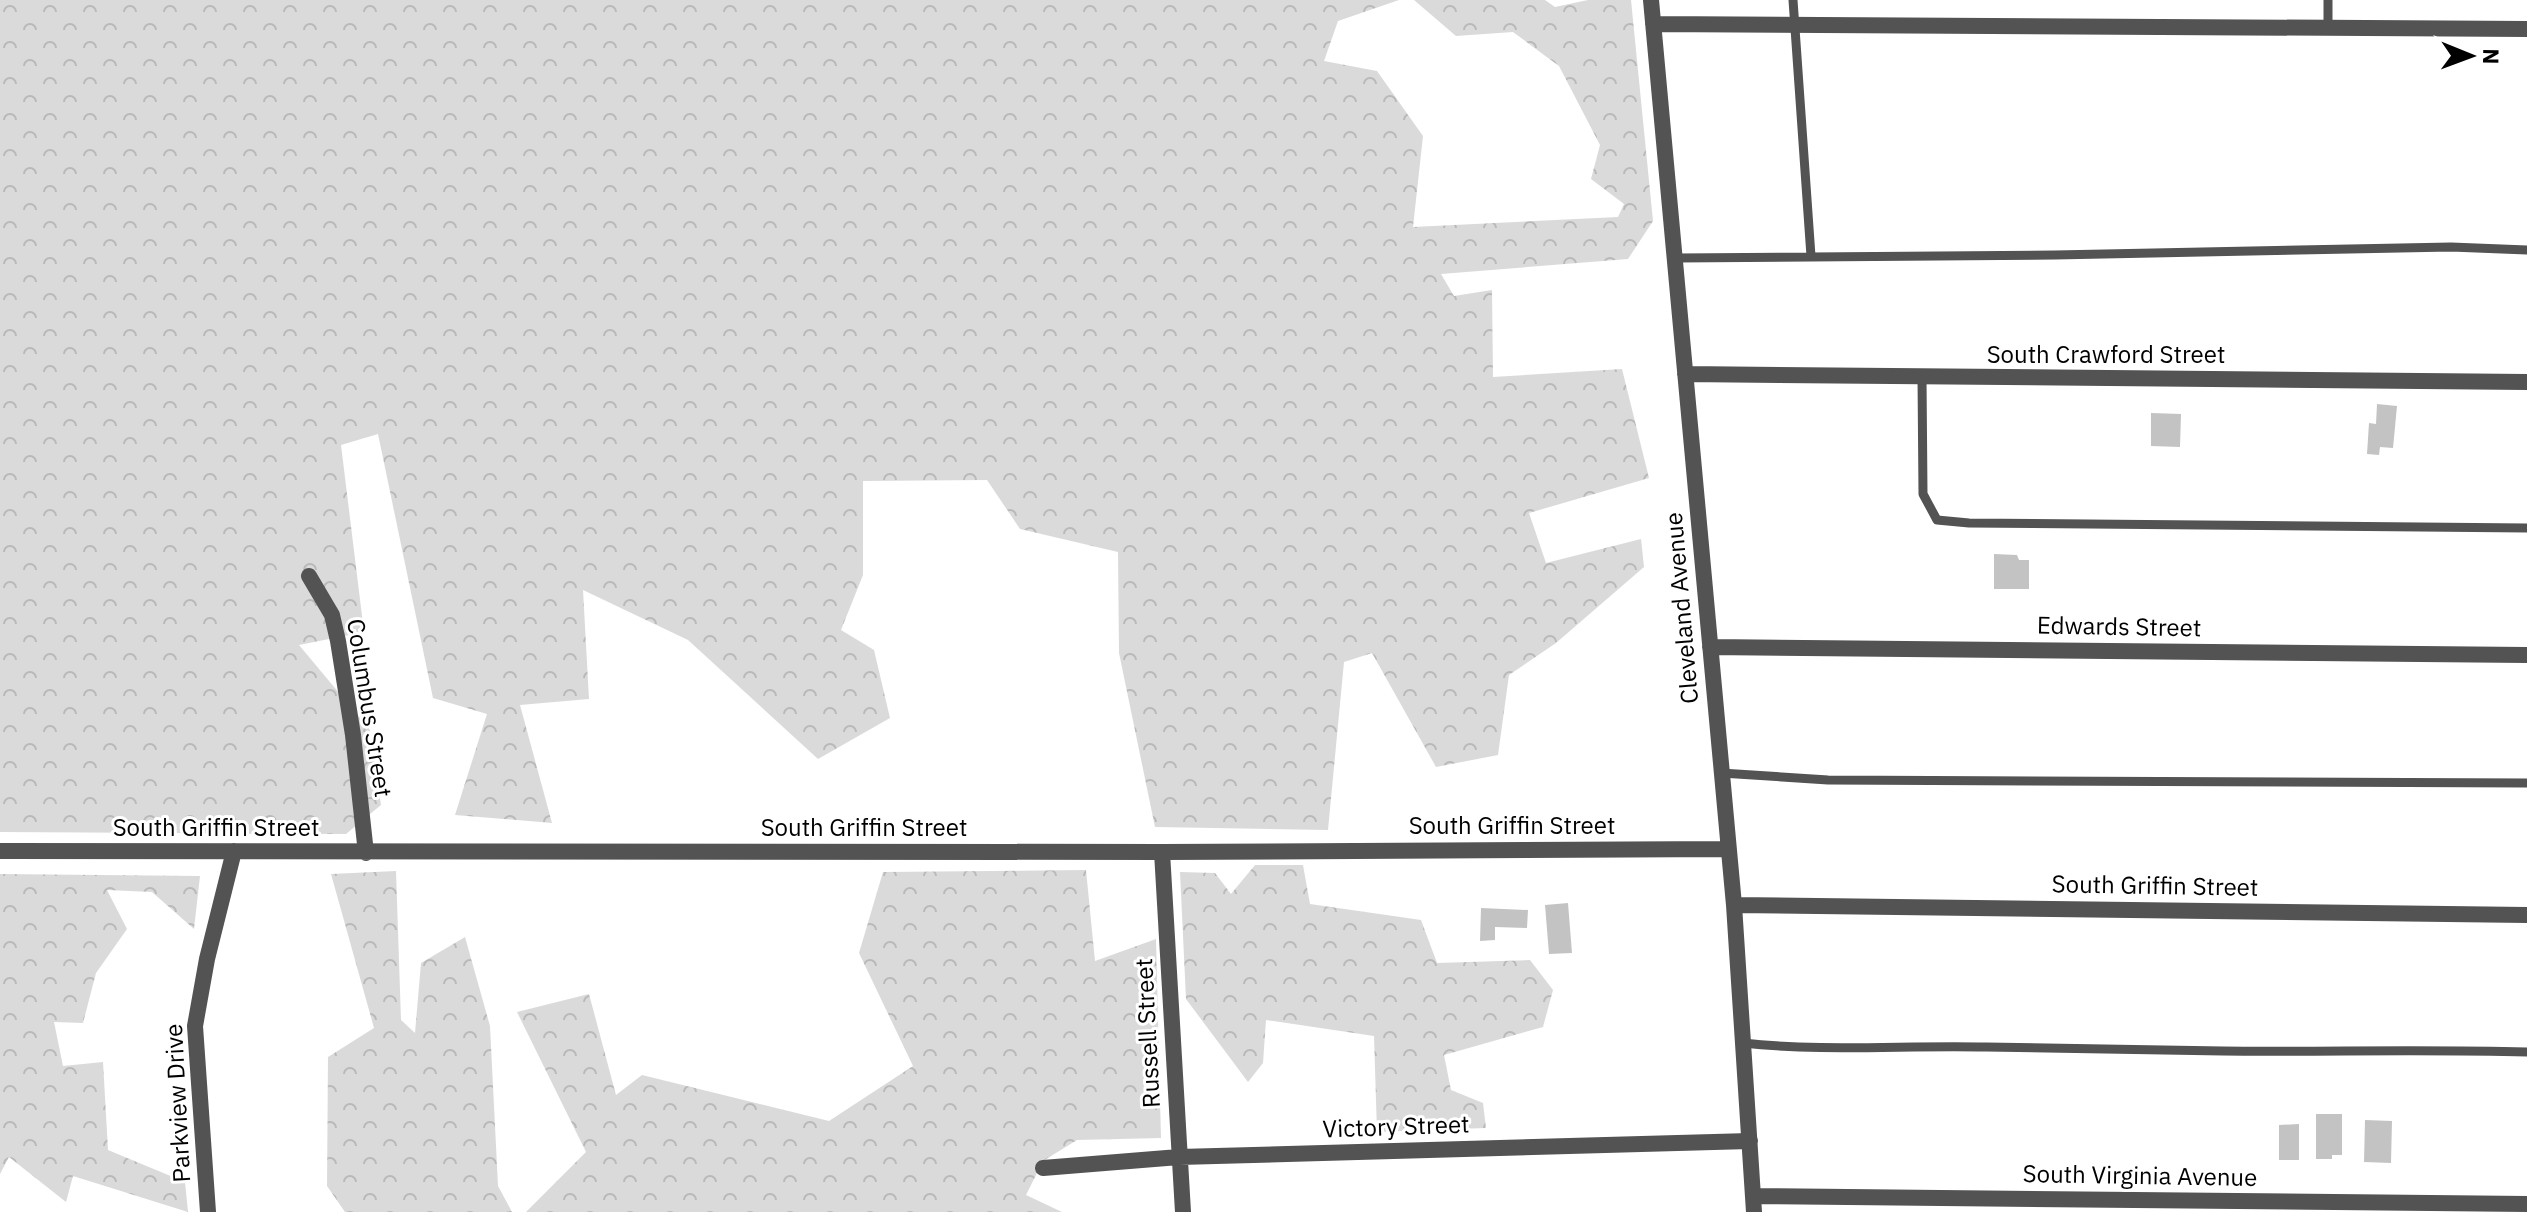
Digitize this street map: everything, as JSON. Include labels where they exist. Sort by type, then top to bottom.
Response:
[{"type":"street","name":"Cleveland Avenue","points":[[1651,0],[1734,905],[1753,1204]]},
{"type":"street","points":[[1653,24],[2527,29]]},
{"type":"street","name":"South Crawford Street","points":[[1685,374],[2527,382]]},
{"type":"street","name":"Columbus Street","points":[[309,576],[332,615],[338,641],[353,735],[366,853]]},
{"type":"street","name":"Edwards Street","points":[[1710,647],[2527,655]]},
{"type":"street","name":"South Griffin Street","points":[[0,851],[366,853],[1728,849]]},
{"type":"street","name":"Parkview Drive","points":[[208,1212],[195,1026],[207,959],[234,851]]},
{"type":"street","name":"Russell Street","points":[[1162,852],[1183,1212]]},
{"type":"street","name":"South Griffin Street","points":[[1734,905],[2527,915]]},
{"type":"street","name":"Victory Street","points":[[1043,1168],[1179,1157],[1750,1141]]},
{"type":"street","name":"South Virginia Avenue","points":[[1753,1204],[2527,1204]]},
{"type":"lane","points":[[1793,0],[1811,256]]},
{"type":"lane","points":[[2328,0],[2328,29]]},
{"type":"lane","points":[[1677,258],[2451,247],[2527,250]]},
{"type":"lane","points":[[1922,377],[1923,494],[1937,520],[1969,523],[2527,528]]},
{"type":"lane","points":[[1721,773],[1828,780],[2527,783]]},
{"type":"lane","points":[[1743,1043],[1840,1048],[2386,1052],[2428,1049],[2527,1052]]},
{"type":"green space","points":[[0,0],[1399,0],[1338,21],[1324,61],[1377,71],[1423,136],[1413,227],[1618,217],[1624,204],[1591,179],[1600,145],[1559,66],[1513,32],[1456,36],[1414,0],[1545,0],[1555,7],[1588,0],[1631,0],[1653,221],[1628,259],[1441,274],[1454,296],[1492,290],[1493,377],[1622,369],[1649,478],[1529,513],[1546,563],[1641,539],[1644,567],[1556,643],[1509,675],[1498,755],[1436,767],[1372,653],[1344,662],[1328,830],[1155,827],[1119,653],[1118,552],[1020,529],[987,480],[863,481],[863,575],[841,630],[874,650],[890,718],[818,759],[688,640],[583,590],[589,699],[520,705],[552,823],[455,815],[487,714],[433,698],[378,434],[341,445],[364,632],[299,645],[370,730],[381,805],[346,834],[0,832]]},
{"type":"green space","points":[[1255,865],[1303,865],[1310,904],[1421,920],[1437,963],[1530,960],[1553,990],[1543,1027],[1444,1055],[1451,1090],[1483,1103],[1486,1128],[1377,1132],[1374,1036],[1266,1020],[1263,1063],[1248,1082],[1186,999],[1180,872],[1215,873],[1231,894]]},
{"type":"green space","points":[[1086,870],[1095,961],[1156,939],[1161,1138],[1077,1140],[1043,1161],[1026,1195],[1062,1212],[526,1212],[586,1152],[517,1012],[589,994],[616,1095],[642,1075],[829,1121],[913,1066],[859,953],[883,872]]},
{"type":"green space","points":[[396,871],[401,1020],[415,1033],[421,963],[465,937],[490,1026],[498,1186],[512,1212],[345,1212],[327,1186],[328,1057],[374,1028],[331,874]]},
{"type":"green space","points":[[0,874],[200,876],[194,929],[152,892],[107,890],[127,929],[96,973],[83,1023],[54,1022],[63,1066],[103,1062],[108,1150],[185,1182],[188,1212],[73,1176],[66,1202],[9,1157],[0,1174]]},
{"type":"building","points":[[2377,404],[2397,406],[2393,448],[2380,447],[2379,455],[2367,454],[2369,423],[2376,424]]},
{"type":"building","points":[[2151,413],[2181,414],[2180,447],[2151,446]]},
{"type":"building","points":[[1994,554],[2017,555],[2019,560],[2029,560],[2029,589],[1994,589]]},
{"type":"building","points":[[1568,903],[1572,953],[1549,954],[1545,905]]},
{"type":"building","points":[[1481,908],[1528,910],[1527,928],[1495,927],[1495,940],[1480,941]]},
{"type":"building","points":[[2316,1114],[2342,1114],[2342,1155],[2332,1155],[2332,1159],[2316,1159]]},
{"type":"building","points":[[2365,1120],[2392,1121],[2391,1163],[2364,1162]]},
{"type":"building","points":[[2299,1124],[2299,1160],[2279,1160],[2279,1125]]}]
